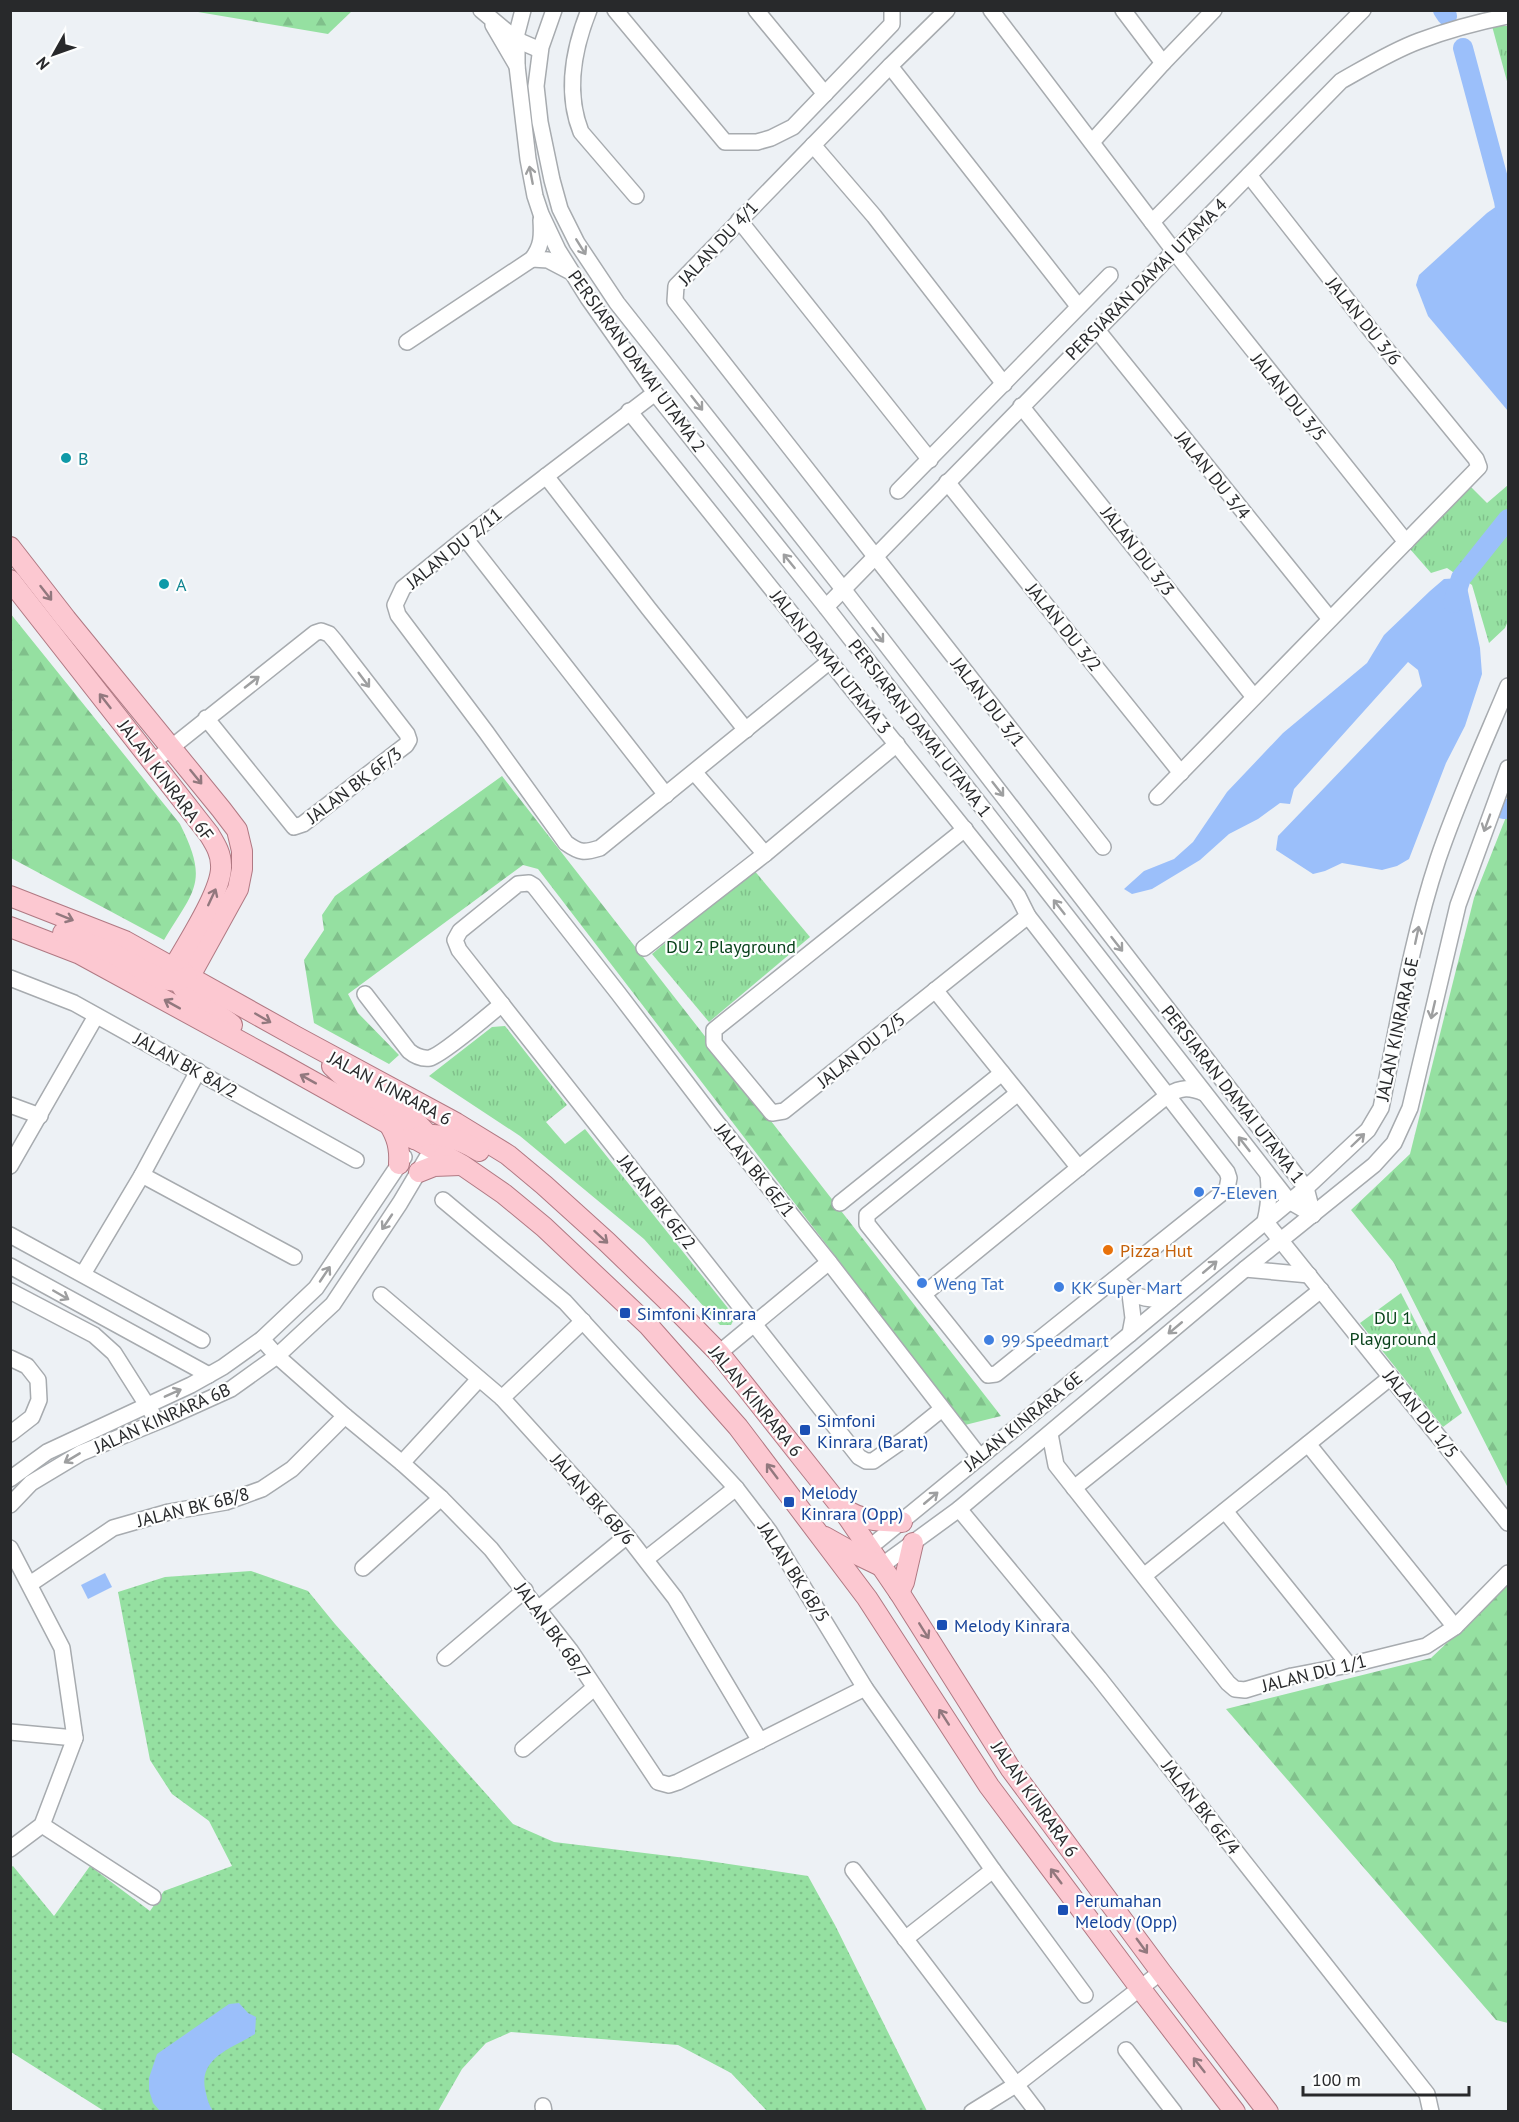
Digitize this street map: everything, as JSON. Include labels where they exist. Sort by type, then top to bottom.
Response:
[{"type":"main road","name":"JALAN KINRARA 6F","points":[[10,547],[237,830],[242,851],[242,869],[238,889],[199,940],[180,975]]},
{"type":"main road","name":"JALAN KINRARA 6F","points":[[10,580],[209,834],[218,850],[222,864],[221,875],[199,940]]},
{"type":"main road","name":"JALAN KINRARA 6","points":[[10,896],[125,941],[180,975],[212,989],[456,1123],[508,1155],[672,1305],[719,1353],[841,1507],[873,1558],[900,1592],[1010,1768],[1268,2112]]},
{"type":"main road","points":[[12,927],[29,925],[58,932],[110,952],[161,979],[180,975],[185,992],[222,1016],[278,1062]]},
{"type":"main road","name":"JALAN KINRARA 6","points":[[12,927],[80,954],[424,1141],[504,1194],[544,1227],[648,1325],[738,1426],[867,1598],[989,1786],[1235,2112]]},
{"type":"main road","points":[[143,951],[165,951],[199,940],[206,979],[212,989]]},
{"type":"main road","points":[[295,1036],[364,1092],[412,1118],[424,1141],[454,1138],[476,1149],[535,1191],[575,1214]]},
{"type":"main road","points":[[389,1124],[397,1136],[400,1151],[399,1164]]},
{"type":"main road","points":[[418,1172],[434,1166],[462,1165]]},
{"type":"main road","points":[[841,1507],[855,1516],[876,1521],[903,1521]]},
{"type":"main road","points":[[816,1530],[837,1544],[873,1558],[867,1598]]},
{"type":"main road","points":[[900,1592],[913,1542]]},
{"type":"street","name":"PERSIARAN DAMAI UTAMA 2","points":[[523,10],[517,33],[517,66],[528,159],[541,214],[572,272],[606,325],[655,393],[826,607]]},
{"type":"street","name":"PERSIARAN DAMAI UTAMA 2","points":[[554,10],[540,50],[536,86],[544,146],[560,209],[578,243],[617,303],[843,589]]},
{"type":"street","points":[[589,10],[579,36],[571,82],[577,123],[581,132],[636,196]]},
{"type":"street","points":[[615,10],[725,142],[757,142],[771,138],[793,126],[892,24],[892,10]]},
{"type":"street","points":[[756,10],[825,94]]},
{"type":"street","name":"JALAN DU 4/1","points":[[874,556],[675,301],[676,286],[947,10]]},
{"type":"street","name":"JALAN DU 3/5","points":[[991,10],[1174,252],[1406,542]]},
{"type":"street","points":[[1123,10],[1163,63]]},
{"type":"street","points":[[1092,142],[1214,10]]},
{"type":"street","points":[[1152,222],[1364,10]]},
{"type":"street","points":[[486,15],[517,40],[540,50]]},
{"type":"street","points":[[486,15],[517,66]]},
{"type":"street","name":"PERSIARAN DAMAI UTAMA 4","points":[[826,607],[1341,81],[1418,41],[1509,16]]},
{"type":"street","points":[[890,66],[1078,306]]},
{"type":"street","points":[[813,145],[874,216],[1004,384]]},
{"type":"street","name":"JALAN DU 3/6","points":[[1249,175],[1476,459],[1479,467],[1406,542]]},
{"type":"street","points":[[407,342],[531,259],[540,248],[541,214]]},
{"type":"street","points":[[739,220],[930,460]]},
{"type":"street","points":[[531,259],[548,260],[572,272]]},
{"type":"street","points":[[898,491],[1110,274]]},
{"type":"street","name":"JALAN DU 3/4","points":[[1097,330],[1330,620]]},
{"type":"street","name":"JALAN DU 2/11","points":[[655,393],[403,588],[395,605],[398,615],[566,843],[574,849],[585,853],[600,848],[666,795]]},
{"type":"street","name":"JALAN DU 3/3","points":[[1021,406],[1254,697]]},
{"type":"street","name":"JALAN DAMAI UTAMA 3","points":[[630,411],[1018,896],[1028,916],[1227,1172],[1227,1189],[1114,1279]]},
{"type":"street","points":[[546,476],[746,730]]},
{"type":"street","name":"JALAN DU 3/2","points":[[947,482],[1181,773]]},
{"type":"street","points":[[465,538],[666,795],[830,661]]},
{"type":"street","points":[[1157,797],[1406,542]]},
{"type":"street","name":"JALAN DU 3/1","points":[[874,556],[1103,847]]},
{"type":"street","name":"PERSIARAN DAMAI UTAMA 1","points":[[843,589],[1306,1188],[1312,1215]]},
{"type":"street","name":"PERSIARAN DAMAI UTAMA 1","points":[[826,607],[1289,1201],[1312,1215]]},
{"type":"street","name":"JALAN BK 6F/3","points":[[153,762],[206,718],[315,633],[321,631],[329,634],[335,641],[407,734],[409,740],[406,745],[303,824],[294,827],[206,718]]},
{"type":"street","name":"JALAN KINRARA 6E","points":[[873,1558],[903,1521],[1306,1188],[1368,1130],[1381,1108],[1419,926],[1438,860],[1509,686]]},
{"type":"street","points":[[644,948],[765,854],[897,744]]},
{"type":"street","name":"JALAN KINRARA 6E","points":[[873,1558],[913,1542],[959,1509],[1245,1269],[1374,1165],[1394,1143],[1410,1108],[1458,905],[1509,768]]},
{"type":"street","points":[[695,773],[765,854]]},
{"type":"street","name":"JALAN DU 2/5","points":[[965,829],[714,1030],[714,1043],[772,1113],[784,1111],[1028,916]]},
{"type":"street","name":"JALAN BK 6E/2","points":[[529,883],[518,884],[460,931],[455,940],[459,950],[859,1457],[866,1461],[873,1461],[942,1409]]},
{"type":"street","name":"JALAN BK 6E/1","points":[[529,883],[546,901],[980,1457]]},
{"type":"street","name":"JALAN BK 8A/2","points":[[10,978],[74,1003],[356,1160]]},
{"type":"street","points":[[935,990],[1079,1168]]},
{"type":"street","points":[[365,994],[409,1051],[416,1057],[423,1058],[437,1055],[502,1004]]},
{"type":"street","points":[[10,1166],[96,1016]]},
{"type":"street","points":[[1168,1095],[1178,1077],[1176,1057]]},
{"type":"street","points":[[83,1274],[142,1175],[198,1071]]},
{"type":"street","points":[[840,1203],[1002,1073]]},
{"type":"street","points":[[924,1294],[1168,1095],[1179,1088],[1191,1088],[1204,1093]]},
{"type":"street","points":[[1018,1094],[867,1215],[867,1224],[988,1375],[996,1374],[1114,1279],[1130,1294],[1147,1299],[1171,1300]]},
{"type":"street","points":[[10,1105],[40,1116]]},
{"type":"street","name":"JALAN KINRARA 6B","points":[[10,1479],[46,1452],[209,1375],[262,1339],[316,1288],[399,1164],[424,1141]]},
{"type":"street","name":"JALAN KINRARA 6B","points":[[10,1505],[31,1483],[81,1453],[231,1389],[277,1356],[333,1304],[418,1172],[424,1141]]},
{"type":"street","points":[[1288,1165],[1328,1168]]},
{"type":"street","points":[[1265,1221],[1269,1206],[1268,1174]]},
{"type":"street","points":[[142,1175],[294,1257]]},
{"type":"street","name":"JALAN BK 6B/5","points":[[443,1200],[565,1302],[736,1488],[769,1531],[865,1688],[993,1870],[1085,1995]]},
{"type":"street","name":"JALAN DU 1/5","points":[[1265,1221],[1509,1523]]},
{"type":"street","points":[[10,1235],[202,1340]]},
{"type":"street","points":[[719,1353],[829,1262]]},
{"type":"street","points":[[10,1266],[209,1375]]},
{"type":"street","points":[[1245,1269],[1309,1275]]},
{"type":"street","points":[[1074,1488],[1321,1290]]},
{"type":"street","points":[[10,1291],[94,1335],[114,1353],[146,1405],[155,1415],[169,1417]]},
{"type":"street","points":[[1130,1294],[1133,1318],[1130,1334]]},
{"type":"street","name":"JALAN BK 6B/6","points":[[381,1296],[502,1398],[627,1536],[675,1598],[760,1741]]},
{"type":"street","points":[[502,1398],[583,1321]]},
{"type":"street","name":"JALAN BK 6B/7","points":[[262,1339],[277,1356],[441,1498],[491,1549],[570,1650],[658,1782],[669,1785],[678,1782],[865,1688]]},
{"type":"street","points":[[10,1358],[27,1366],[38,1380],[39,1400],[32,1417],[10,1434]]},
{"type":"street","points":[[1050,1434],[1056,1465],[1144,1575],[1391,1377]]},
{"type":"street","points":[[402,1463],[479,1379]]},
{"type":"street","points":[[129,1413],[132,1383]]},
{"type":"street","name":"JALAN BK 6B/8","points":[[30,1584],[113,1528],[169,1512],[226,1502],[262,1489],[292,1469],[345,1416]]},
{"type":"street","points":[[1308,1444],[1455,1627]]},
{"type":"street","name":"JALAN KINRARA 6E","points":[[1026,1454],[1056,1465]]},
{"type":"street","points":[[646,1559],[736,1488]]},
{"type":"street","points":[[363,1568],[441,1498]]},
{"type":"street","name":"JALAN BK 6E/4","points":[[959,1509],[1099,1678],[1427,2094],[1431,2112]]},
{"type":"street","points":[[1225,1510],[1349,1665]]},
{"type":"street","points":[[539,1608],[627,1536]]},
{"type":"street","points":[[10,1548],[62,1648],[75,1738],[42,1825],[10,1849]]},
{"type":"street","name":"JALAN DU 1/1","points":[[1144,1575],[1228,1683],[1235,1689],[1245,1690],[1292,1676],[1426,1646],[1455,1627],[1509,1573]]},
{"type":"street","points":[[444,1658],[525,1590]]},
{"type":"street","points":[[523,1749],[594,1688]]},
{"type":"street","points":[[10,1732],[75,1738]]},
{"type":"street","points":[[42,1825],[153,1897]]},
{"type":"street","points":[[853,1870],[1037,2112]]},
{"type":"street","points":[[905,1939],[993,1870]]},
{"type":"street","points":[[972,2112],[1017,2084],[1161,1972]]},
{"type":"street","points":[[1126,2050],[1174,2112]]},
{"type":"green space","points":[[352,10],[328,34],[192,11]]},
{"type":"green space","points":[[1492,26],[1508,26],[1508,85]]},
{"type":"green space","points":[[1508,485],[1508,621],[1505,628],[1489,643],[1472,585],[1447,568],[1431,573],[1410,549],[1470,486],[1487,503]]},
{"type":"green space","points":[[10,613],[180,824],[194,859],[196,873],[194,885],[184,909],[164,940],[11,858]]},
{"type":"green space","points":[[502,776],[1001,1416],[965,1425],[538,869],[523,865],[348,994],[358,1013],[399,1055],[389,1064],[314,1023],[304,960],[324,930],[322,915],[335,896]]},
{"type":"green space","points":[[1508,812],[1508,1488],[1394,1263],[1351,1210],[1410,1154],[1474,898]]},
{"type":"green space","name":"DU 2 Playground","points":[[753,869],[810,937],[709,1022],[652,954]]},
{"type":"green space","points":[[505,1026],[567,1105],[546,1122],[565,1144],[585,1129],[735,1317],[731,1325],[720,1325],[644,1239],[520,1136],[429,1076],[492,1027]]},
{"type":"green space","name":"DU 1 Playground","points":[[1401,1293],[1462,1413],[1443,1427],[1360,1323]]},
{"type":"green space","points":[[251,1571],[308,1591],[513,1824],[554,1842],[808,1876],[835,1925],[927,2111],[767,2111],[731,2073],[678,2045],[511,2032],[486,2043],[462,2069],[438,2111],[104,2111],[11,2052],[10,1868],[13,1866],[54,1916],[90,1866],[150,1911],[164,1891],[232,1866],[209,1821],[172,1794],[150,1760],[118,1592],[165,1577]]},
{"type":"green space","points":[[1508,1585],[1508,2023],[1496,2020],[1226,1709],[1431,1658]]},
{"type":"water","points":[[1504,201],[1508,201],[1508,411],[1428,316],[1416,285],[1419,275],[1487,213]]},
{"type":"water","points":[[1461,578],[1467,587],[1480,648],[1482,674],[1465,726],[1446,763],[1409,859],[1397,866],[1382,870],[1342,863],[1313,874],[1276,850],[1278,836],[1422,686],[1418,670],[1408,662],[1294,789],[1290,804],[1280,803],[1258,819],[1229,834],[1200,860],[1152,889],[1132,894],[1124,889],[1144,871],[1174,859],[1193,842],[1227,792],[1283,733],[1367,663],[1384,635],[1430,591],[1444,579]]},
{"type":"water","points":[[105,1573],[112,1587],[88,1599],[81,1585]]},
{"type":"water","points":[[239,2003],[248,2013],[256,2017],[255,2034],[228,2049],[212,2061],[207,2069],[205,2089],[213,2111],[160,2111],[153,2103],[149,2090],[149,2078],[157,2054],[229,2004]]},
{"type":"waterway","points":[[1443,10],[1447,16]]},
{"type":"waterway","points":[[1463,48],[1504,201],[1508,225]]},
{"type":"waterway","points":[[1453,603],[1461,578],[1508,519]]},
{"type":"waterway","points":[[1503,809],[1508,809]]},
{"type":"place","name":"B","points":[[66,458]]},
{"type":"place","name":"A","points":[[164,584]]},
{"type":"place","name":"7-Eleven","points":[[1199,1192]]},
{"type":"place","name":"Pizza Hut","points":[[1108,1250]]},
{"type":"place","name":"Weng Tat","points":[[922,1283]]},
{"type":"place","name":"KK Super Mart","points":[[1059,1287]]},
{"type":"place","name":"Simfoni Kinrara","points":[[625,1313]]},
{"type":"place","name":"99 Speedmart","points":[[989,1340]]},
{"type":"place","name":"Simfoni Kinrara (Barat)","points":[[805,1430]]},
{"type":"place","name":"Melody Kinrara (Opp)","points":[[789,1502]]},
{"type":"place","name":"Melody Kinrara","points":[[942,1625]]},
{"type":"place","name":"Perumahan Melody (Opp)","points":[[1063,1910]]}]
